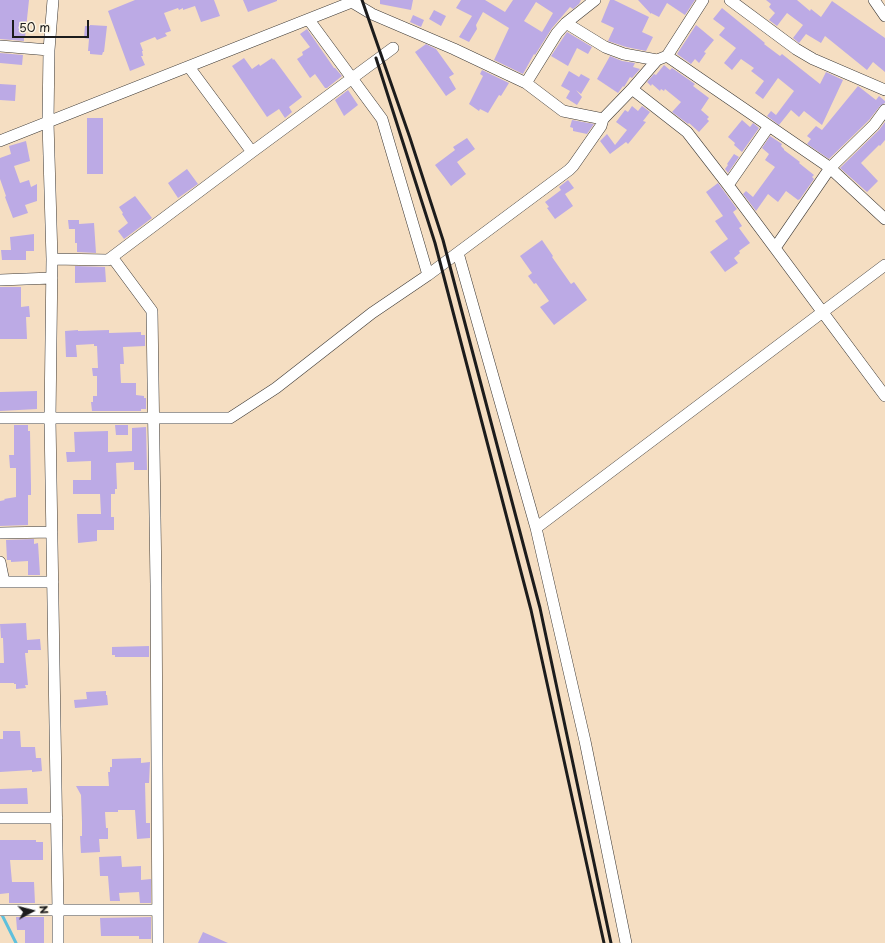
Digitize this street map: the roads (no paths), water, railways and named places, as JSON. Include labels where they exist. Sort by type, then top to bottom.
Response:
[{"type":"street","points":[[53,0],[48,122],[52,259],[50,419],[58,943]]},
{"type":"street","points":[[526,84],[557,33],[566,23],[595,0]]},
{"type":"street","points":[[0,418],[230,418],[276,388],[372,313],[428,275],[573,166],[601,126],[603,119],[662,58],[703,0]]},
{"type":"street","points":[[730,0],[796,49],[813,59],[885,90]]},
{"type":"street","points":[[874,0],[885,16]]},
{"type":"street","points":[[0,141],[354,1],[372,14],[454,49],[526,84],[562,111],[603,119]]},
{"type":"street","points":[[309,20],[382,119],[428,275]]},
{"type":"street","points":[[566,23],[605,47],[624,54],[662,58],[769,126],[830,168],[885,219]]},
{"type":"street","points":[[0,46],[50,50]]},
{"type":"street","points":[[52,259],[108,260],[393,48]]},
{"type":"street","points":[[189,67],[252,152]]},
{"type":"street","points":[[632,89],[687,132],[885,396]]},
{"type":"street","points":[[775,248],[830,168],[874,125],[885,110]]},
{"type":"street","points":[[728,185],[769,126]]},
{"type":"street","points":[[458,253],[536,528],[585,742],[626,943]]},
{"type":"street","points":[[112,257],[152,311],[158,943]]},
{"type":"street","points":[[536,528],[885,265]]},
{"type":"street","points":[[0,280],[52,278]]},
{"type":"street","points":[[0,533],[52,532]]},
{"type":"street","points":[[0,562],[2,582],[53,582]]},
{"type":"street","points":[[0,818],[57,818]]},
{"type":"street","points":[[0,910],[158,910]]},
{"type":"waterway","points":[[1,913],[16,943]]},
{"type":"railway","points":[[362,0],[410,138],[443,240],[540,608],[611,943]]},
{"type":"railway","points":[[376,58],[435,243],[531,610],[604,943]]}]
